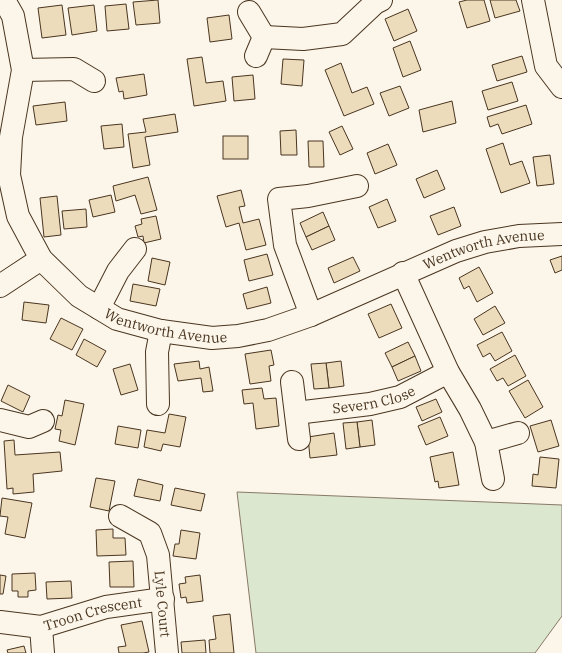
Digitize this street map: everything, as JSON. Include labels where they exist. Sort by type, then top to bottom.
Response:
[{"type":"street","name":"Wentworth Avenue","points":[[4,0],[13,16],[23,70],[6,137],[9,175],[18,216],[41,259],[79,296],[117,319],[161,331],[212,338],[238,336],[268,330],[311,315],[456,251],[485,242],[519,236],[562,234]]},
{"type":"street","points":[[533,0],[546,66],[562,87]]},
{"type":"street","points":[[249,12],[260,47],[342,34],[376,1]]},
{"type":"street","points":[[23,70],[74,69],[94,80]]},
{"type":"street","points":[[311,315],[285,245],[279,198],[308,196],[357,186]]},
{"type":"street","points":[[99,308],[118,271],[135,249]]},
{"type":"street","points":[[0,286],[41,259]]},
{"type":"street","points":[[404,273],[448,372],[470,409],[486,442],[493,479]]},
{"type":"street","points":[[158,404],[157,352],[161,331]]},
{"type":"street","name":"Severn Close","points":[[296,413],[370,404],[400,397],[448,372]]},
{"type":"street","points":[[292,382],[298,438]]},
{"type":"street","points":[[0,420],[30,427],[44,421]]},
{"type":"street","points":[[486,442],[518,433]]},
{"type":"street","name":"Lyle Court","points":[[120,516],[150,533],[158,555],[168,653]]},
{"type":"street","name":"Troon Crescent","points":[[0,622],[41,627],[106,607],[163,599]]},
{"type":"street","points":[[41,627],[43,653]]},
{"type":"green space","points":[[237,492],[562,505],[562,616],[535,653],[256,653]]},
{"type":"building","points":[[158,0],[160,23],[136,25],[133,2]]},
{"type":"building","points":[[467,0],[484,0],[490,21],[467,28],[459,2]]},
{"type":"building","points":[[490,0],[516,0],[520,11],[495,18]]},
{"type":"building","points":[[126,4],[129,29],[107,31],[105,6]]},
{"type":"building","points":[[62,5],[66,35],[42,38],[38,8]]},
{"type":"building","points":[[94,5],[97,31],[72,35],[68,8]]},
{"type":"building","points":[[408,9],[417,31],[394,41],[385,19]]},
{"type":"building","points":[[229,15],[232,39],[210,42],[207,18]]},
{"type":"building","points":[[410,41],[421,70],[403,77],[393,48]]},
{"type":"building","points":[[522,56],[527,72],[497,81],[492,65]]},
{"type":"building","points":[[202,57],[206,83],[223,81],[226,101],[194,106],[187,59]]},
{"type":"building","points":[[283,59],[304,60],[302,86],[281,84]]},
{"type":"building","points":[[341,63],[352,93],[367,87],[374,104],[344,116],[325,70]]},
{"type":"building","points":[[144,74],[147,95],[124,99],[123,91],[119,92],[116,78]]},
{"type":"building","points":[[253,75],[255,99],[234,101],[232,77]]},
{"type":"building","points":[[512,82],[518,101],[488,110],[482,91]]},
{"type":"building","points":[[400,86],[409,108],[389,116],[380,93]]},
{"type":"building","points":[[452,101],[456,123],[423,132],[419,110]]},
{"type":"building","points":[[65,102],[67,121],[36,125],[33,106]]},
{"type":"building","points":[[526,105],[532,124],[502,134],[498,124],[490,127],[487,117]]},
{"type":"building","points":[[175,114],[178,132],[145,137],[150,165],[133,168],[128,134],[146,132],[143,119]]},
{"type":"building","points":[[122,124],[124,147],[104,149],[101,126]]},
{"type":"building","points":[[342,126],[353,149],[340,155],[329,132]]},
{"type":"building","points":[[296,130],[297,155],[281,155],[280,131]]},
{"type":"building","points":[[223,136],[248,136],[248,159],[223,159]]},
{"type":"building","points":[[308,141],[323,141],[324,167],[309,167]]},
{"type":"building","points":[[503,143],[510,165],[522,161],[530,183],[501,193],[486,149]]},
{"type":"building","points":[[388,144],[397,165],[375,174],[367,153]]},
{"type":"building","points":[[550,155],[554,184],[537,186],[533,157]]},
{"type":"building","points":[[437,170],[445,189],[424,198],[416,179]]},
{"type":"building","points":[[148,177],[157,210],[141,214],[135,195],[116,201],[113,186]]},
{"type":"building","points":[[241,190],[245,206],[239,207],[243,223],[259,219],[266,245],[246,250],[239,223],[226,227],[217,196]]},
{"type":"building","points":[[111,195],[115,212],[93,217],[89,200]]},
{"type":"building","points":[[57,196],[61,235],[44,237],[40,198]]},
{"type":"building","points":[[387,199],[396,221],[378,228],[369,207]]},
{"type":"building","points":[[454,207],[461,226],[438,235],[430,216]]},
{"type":"building","points":[[86,209],[87,227],[64,229],[62,211]]},
{"type":"building","points":[[323,212],[329,226],[306,237],[300,223]]},
{"type":"building","points":[[156,216],[161,239],[144,243],[143,236],[138,237],[135,226],[142,224],[141,219]]},
{"type":"building","points":[[329,226],[335,240],[312,250],[306,237]]},
{"type":"building","points":[[267,254],[273,275],[249,281],[244,260]]},
{"type":"building","points":[[562,256],[562,270],[555,273],[550,260]]},
{"type":"building","points":[[353,257],[360,271],[334,283],[328,268]]},
{"type":"building","points":[[152,258],[170,262],[165,285],[148,281]]},
{"type":"building","points":[[479,267],[493,293],[477,302],[469,286],[464,289],[459,278]]},
{"type":"building","points":[[133,284],[160,289],[156,306],[130,301]]},
{"type":"building","points":[[267,287],[271,303],[247,309],[243,294]]},
{"type":"building","points":[[24,302],[49,305],[46,323],[22,320]]},
{"type":"building","points":[[391,304],[402,328],[379,338],[368,314]]},
{"type":"building","points":[[495,306],[505,323],[483,335],[474,319]]},
{"type":"building","points":[[61,318],[83,329],[72,350],[50,339]]},
{"type":"building","points":[[502,332],[512,351],[495,361],[490,353],[483,357],[477,345]]},
{"type":"building","points":[[84,339],[106,351],[97,367],[76,355]]},
{"type":"building","points":[[408,342],[415,356],[392,367],[385,353]]},
{"type":"building","points":[[271,350],[274,365],[269,366],[271,381],[250,384],[245,354]]},
{"type":"building","points":[[515,355],[526,376],[508,386],[503,378],[497,381],[490,369]]},
{"type":"building","points":[[415,356],[421,371],[398,381],[392,367]]},
{"type":"building","points":[[199,361],[200,369],[209,367],[213,391],[203,392],[201,378],[178,381],[174,364]]},
{"type":"building","points":[[341,361],[344,386],[329,388],[326,363]]},
{"type":"building","points":[[326,363],[329,388],[314,389],[311,364]]},
{"type":"building","points":[[130,364],[138,390],[121,395],[113,369]]},
{"type":"building","points":[[528,380],[543,407],[525,418],[509,391]]},
{"type":"building","points":[[8,385],[30,396],[23,412],[1,401]]},
{"type":"building","points":[[262,388],[264,399],[276,398],[279,426],[256,429],[253,403],[244,404],[242,390]]},
{"type":"building","points":[[436,399],[442,412],[422,421],[416,407]]},
{"type":"building","points":[[65,400],[84,404],[75,445],[59,441],[61,430],[55,429],[58,415],[62,416]]},
{"type":"building","points":[[169,414],[186,417],[180,447],[163,444],[161,451],[144,447],[147,430],[165,433]]},
{"type":"building","points":[[440,417],[448,436],[426,445],[418,426]]},
{"type":"building","points":[[372,420],[375,445],[360,447],[357,422]]},
{"type":"building","points":[[551,420],[559,446],[538,452],[530,426]]},
{"type":"building","points":[[357,422],[360,447],[346,449],[343,423]]},
{"type":"building","points":[[118,426],[141,430],[138,448],[115,444]]},
{"type":"building","points":[[334,433],[337,455],[310,458],[308,437]]},
{"type":"building","points":[[14,440],[15,455],[60,452],[62,471],[33,474],[34,492],[13,494],[13,488],[7,489],[4,441]]},
{"type":"building","points":[[453,452],[459,485],[439,488],[438,481],[435,482],[430,457]]},
{"type":"building","points":[[540,457],[559,459],[556,488],[532,486],[533,474],[538,475]]},
{"type":"building","points":[[96,478],[115,481],[109,511],[90,507]]},
{"type":"building","points":[[138,479],[163,485],[160,501],[134,496]]},
{"type":"building","points":[[175,488],[205,494],[201,511],[171,505]]},
{"type":"building","points":[[2,498],[32,503],[25,538],[5,534],[8,517],[0,516]]},
{"type":"building","points":[[113,529],[113,538],[125,538],[126,555],[97,556],[96,530]]},
{"type":"building","points":[[181,530],[200,533],[196,559],[173,556],[175,544],[179,544]]},
{"type":"building","points":[[133,561],[134,587],[110,587],[109,562]]},
{"type":"building","points":[[35,573],[36,590],[28,591],[28,597],[18,597],[18,591],[12,591],[12,574]]},
{"type":"building","points":[[0,575],[6,576],[3,594],[0,594]]},
{"type":"building","points":[[200,575],[203,601],[187,603],[186,597],[181,598],[179,584],[186,583],[185,577]]},
{"type":"building","points":[[71,581],[72,598],[47,599],[46,582]]},
{"type":"building","points":[[230,614],[234,653],[210,653],[209,640],[216,639],[213,616]]},
{"type":"building","points":[[142,621],[149,652],[119,653],[118,647],[126,646],[121,625]]},
{"type":"building","points":[[205,640],[206,653],[182,653],[181,642]]},
{"type":"building","points":[[24,646],[26,653],[8,653],[7,650]]}]
